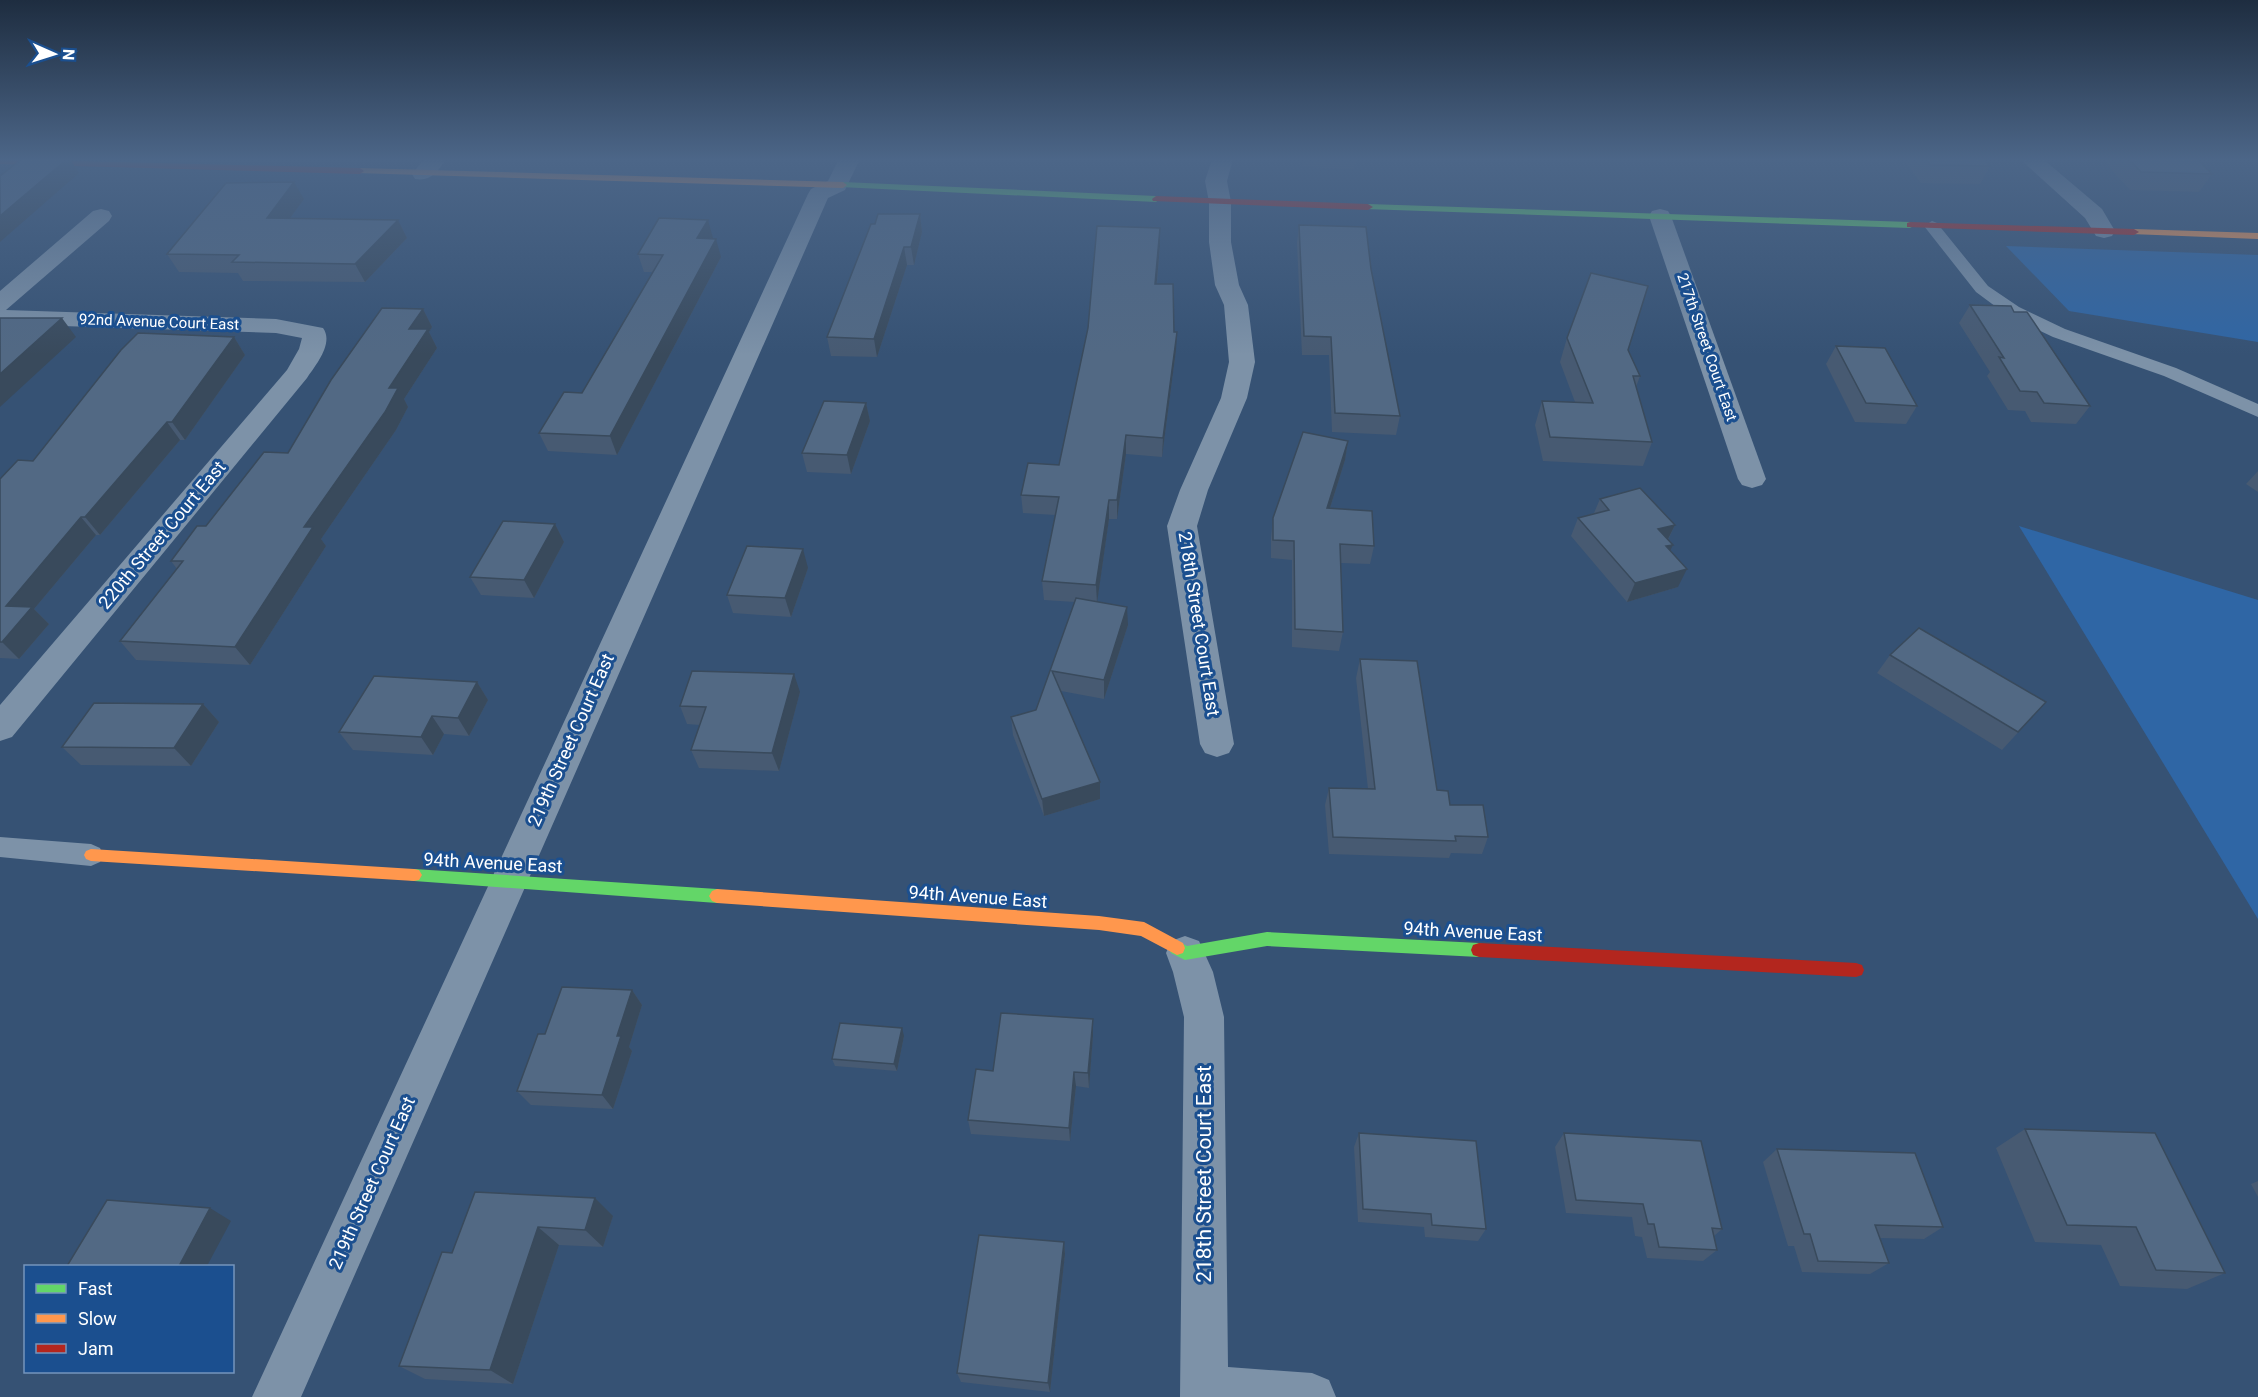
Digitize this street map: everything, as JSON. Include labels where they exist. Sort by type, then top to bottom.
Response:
[{"type":"street","points":[[0,304],[92,224]]},
{"type":"street","name":"219th Street Court East","points":[[276,1397],[806,224]]},
{"type":"street","name":"218th Street Court East","points":[[1217,744],[1182,526],[1194,490],[1234,398],[1242,362],[1240,329],[1236,305],[1227,285],[1220,242],[1220,224]]},
{"type":"street","name":"217th Street Court East","points":[[1663,224],[1752,480]]},
{"type":"street","points":[[1883,224],[2258,236]]},
{"type":"street","points":[[2100,224],[2104,231]]},
{"type":"street","name":"92nd Avenue Court East","points":[[0,317],[276,326],[314,333],[315,337]]},
{"type":"street","name":"220th Street Court East","points":[[0,728],[298,373],[314,344],[315,337]]},
{"type":"street","name":"94th Avenue East","points":[[91,855],[508,881],[1099,923],[1144,929],[1185,953],[1267,939],[1857,970]]},
{"type":"street","name":"218th Street Court East","points":[[1185,953],[1193,972],[1204,1017],[1204,1393]]},
{"type":"street","points":[[1204,1393],[1312,1397]]},
{"type":"lane","points":[[1932,226],[1982,288],[2013,311],[2059,333],[2170,372],[2258,411]]},
{"type":"lane","points":[[0,847],[91,855]]},
{"type":"shaded area","points":[[2006,246],[2258,255],[2258,342],[2069,311]]},
{"type":"shaded area","points":[[2019,526],[2258,600],[2258,919]]},
{"type":"building","points":[[192,224],[394,224],[355,264],[232,262],[239,255],[167,254]]},
{"type":"building","points":[[655,224],[705,224],[697,238],[716,239],[610,436],[539,433],[564,392],[582,393],[663,255],[638,254]]},
{"type":"building","points":[[871,224],[917,224],[911,247],[904,247],[874,339],[827,337]]},
{"type":"building","points":[[1299,225],[1366,227],[1371,269],[1400,416],[1335,413],[1331,337],[1304,336]]},
{"type":"building","points":[[1097,226],[1160,228],[1155,284],[1173,284],[1174,332],[1177,332],[1163,438],[1126,435],[1117,500],[1109,500],[1096,585],[1042,581],[1059,497],[1021,495],[1028,463],[1059,465],[1088,328]]},
{"type":"building","points":[[1591,273],[1648,286],[1628,350],[1640,376],[1633,376],[1652,442],[1550,437],[1542,401],[1593,403],[1567,338]]},
{"type":"building","points":[[1970,305],[2011,306],[2014,312],[2027,312],[2090,406],[2044,403],[2037,392],[2020,391],[1999,357],[2004,358]]},
{"type":"building","points":[[382,308],[423,309],[409,329],[428,329],[389,388],[398,388],[385,412],[304,527],[313,527],[235,647],[120,641],[183,561],[171,561],[197,526],[206,526],[264,452],[288,453],[331,380]]},
{"type":"building","points":[[0,318],[62,318],[0,374]]},
{"type":"building","points":[[138,333],[234,337],[172,422],[167,422],[85,517],[81,517],[6,606],[32,607],[0,642],[0,479],[18,460],[33,461],[121,350]]},
{"type":"building","points":[[1836,346],[1885,348],[1917,406],[1866,403]]},
{"type":"building","points":[[824,401],[866,403],[847,455],[802,453]]},
{"type":"building","points":[[1303,432],[1348,441],[1327,508],[1372,511],[1374,546],[1340,544],[1343,632],[1295,629],[1294,541],[1273,540],[1273,518]]},
{"type":"building","points":[[1640,488],[1675,525],[1658,529],[1673,545],[1666,546],[1687,569],[1635,583],[1578,518],[1609,510],[1600,499]]},
{"type":"building","points":[[503,521],[555,524],[524,580],[470,577]]},
{"type":"building","points":[[747,546],[803,549],[785,598],[727,595]]},
{"type":"building","points":[[1076,598],[1127,607],[1104,680],[1052,671],[1100,782],[1042,799],[1011,717],[1036,710]]},
{"type":"building","points":[[1919,628],[2046,702],[2018,732],[1890,655]]},
{"type":"building","points":[[1360,659],[1417,661],[1437,790],[1448,791],[1450,805],[1483,805],[1488,837],[1455,836],[1456,841],[1333,837],[1329,788],[1375,789]]},
{"type":"building","points":[[692,671],[794,674],[772,753],[691,750],[706,707],[680,706]]},
{"type":"building","points":[[374,676],[477,682],[458,718],[432,716],[421,737],[339,732]]},
{"type":"building","points":[[94,703],[203,704],[174,748],[62,747]]},
{"type":"building","points":[[562,987],[632,990],[617,1036],[621,1036],[602,1095],[517,1091],[538,1034],[545,1034]]},
{"type":"building","points":[[1001,1013],[1093,1019],[1088,1073],[1074,1072],[1069,1128],[968,1120],[976,1069],[993,1071]]},
{"type":"building","points":[[840,1023],[902,1028],[894,1064],[832,1059]]},
{"type":"building","points":[[2025,1129],[2155,1133],[2225,1273],[2156,1270],[2136,1227],[2067,1225]]},
{"type":"building","points":[[1359,1133],[1476,1141],[1486,1229],[1432,1225],[1431,1214],[1363,1209]]},
{"type":"building","points":[[1564,1133],[1701,1141],[1722,1229],[1712,1228],[1717,1250],[1659,1247],[1654,1224],[1648,1224],[1643,1204],[1576,1200]]},
{"type":"building","points":[[1777,1149],[1915,1153],[1943,1227],[1875,1225],[1889,1263],[1818,1261],[1810,1234],[1804,1234]]},
{"type":"building","points":[[475,1192],[595,1198],[585,1230],[538,1227],[490,1370],[399,1366],[442,1252],[452,1253]]},
{"type":"building","points":[[107,1200],[210,1208],[180,1265],[68,1265]]},
{"type":"building","points":[[979,1235],[1064,1242],[1048,1383],[957,1373]]},
{"type":"traffic: fast","points":[[1886,224],[1910,225]]},
{"type":"traffic: fast","points":[[414,875],[717,896]]},
{"type":"traffic: fast","points":[[1177,948],[1185,953],[1267,939],[1479,950]]},
{"type":"traffic: slow","points":[[2134,232],[2258,236]]},
{"type":"traffic: slow","points":[[91,855],[414,875]]},
{"type":"traffic: slow","points":[[717,896],[1099,923],[1144,929],[1177,948]]},
{"type":"traffic: jam","points":[[1910,225],[2134,232]]},
{"type":"traffic: jam","points":[[1479,950],[1856,970]]}]
